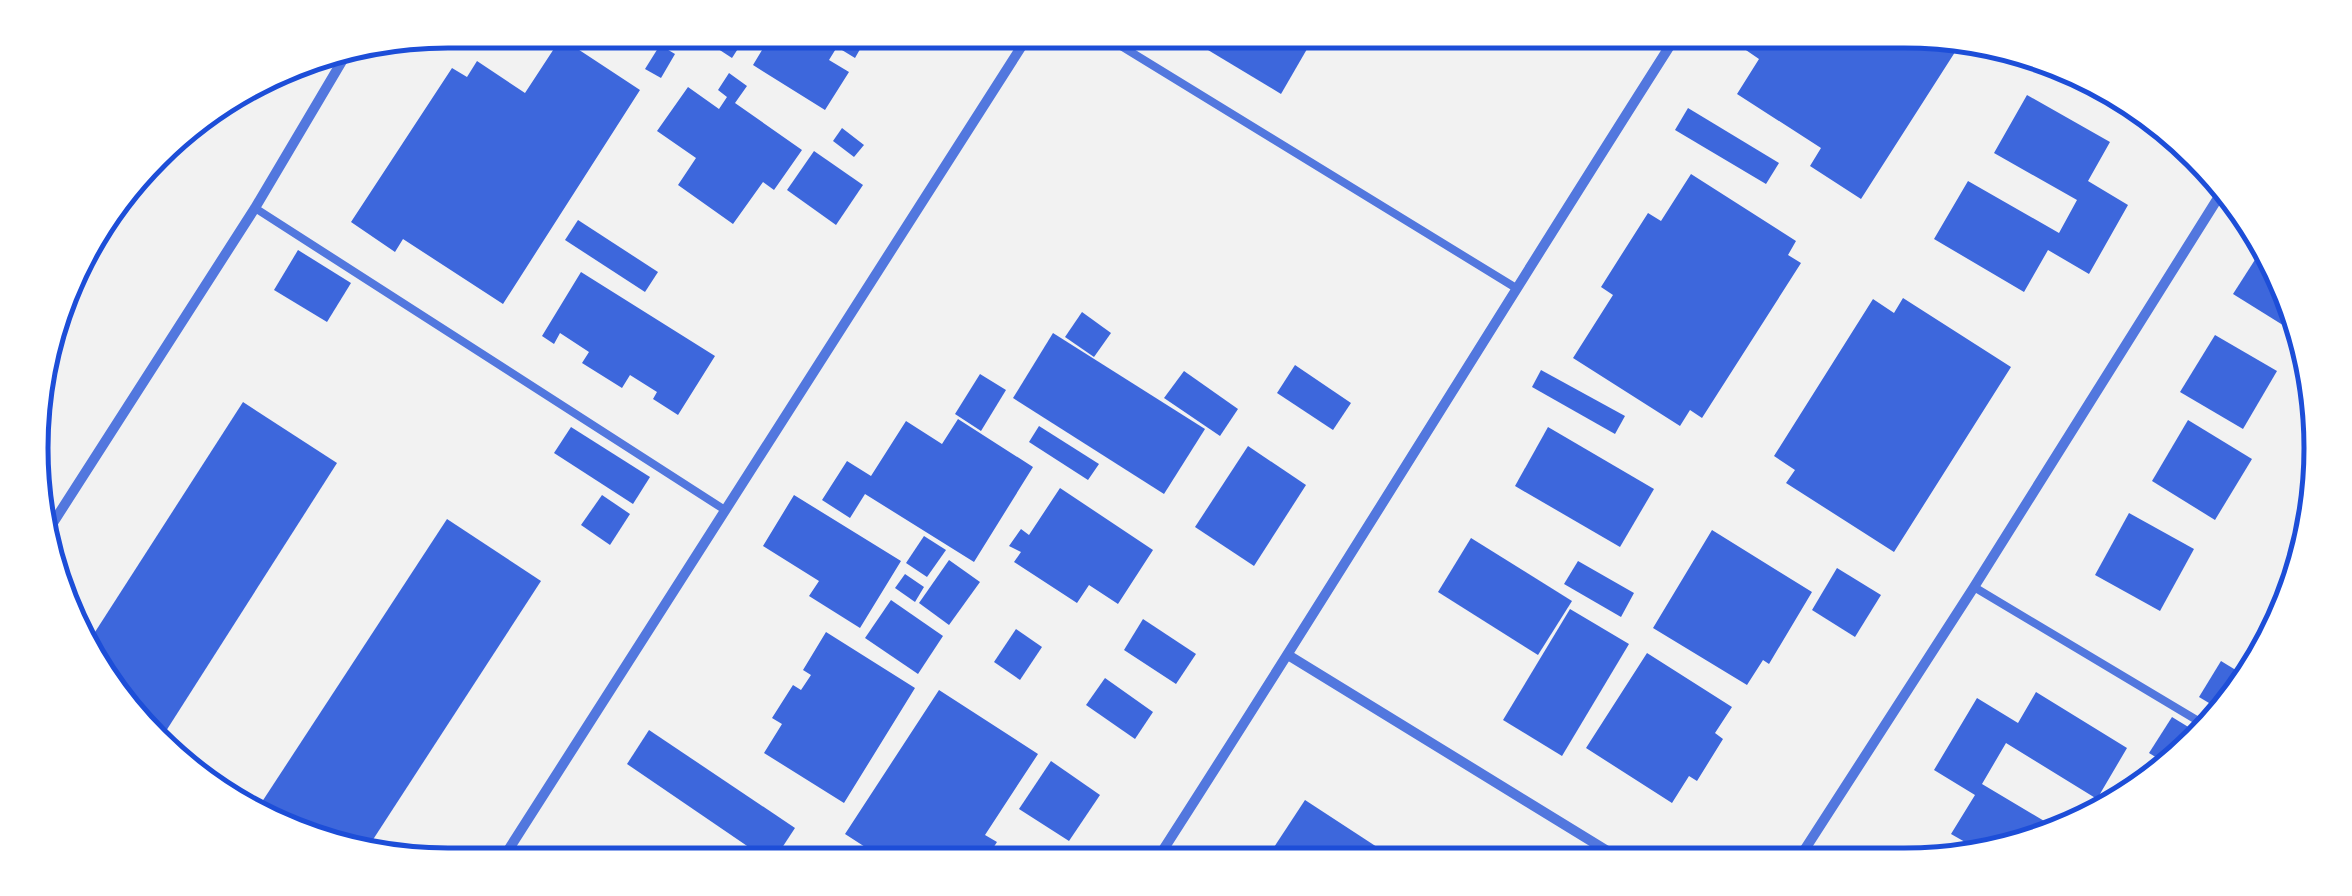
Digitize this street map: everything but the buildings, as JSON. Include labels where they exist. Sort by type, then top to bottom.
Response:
[{"type":"street","points":[[509,848],[1020,48]]},
{"type":"street","points":[[1164,848],[1669,48]]},
{"type":"street","points":[[54,521],[255,208],[341,62]]},
{"type":"street","points":[[1806,848],[2218,199]]},
{"type":"street","points":[[1288,655],[1603,848]]},
{"type":"lane","points":[[1124,48],[1516,288]]},
{"type":"lane","points":[[255,208],[725,510]]},
{"type":"lane","points":[[1974,587],[2197,720]]}]
